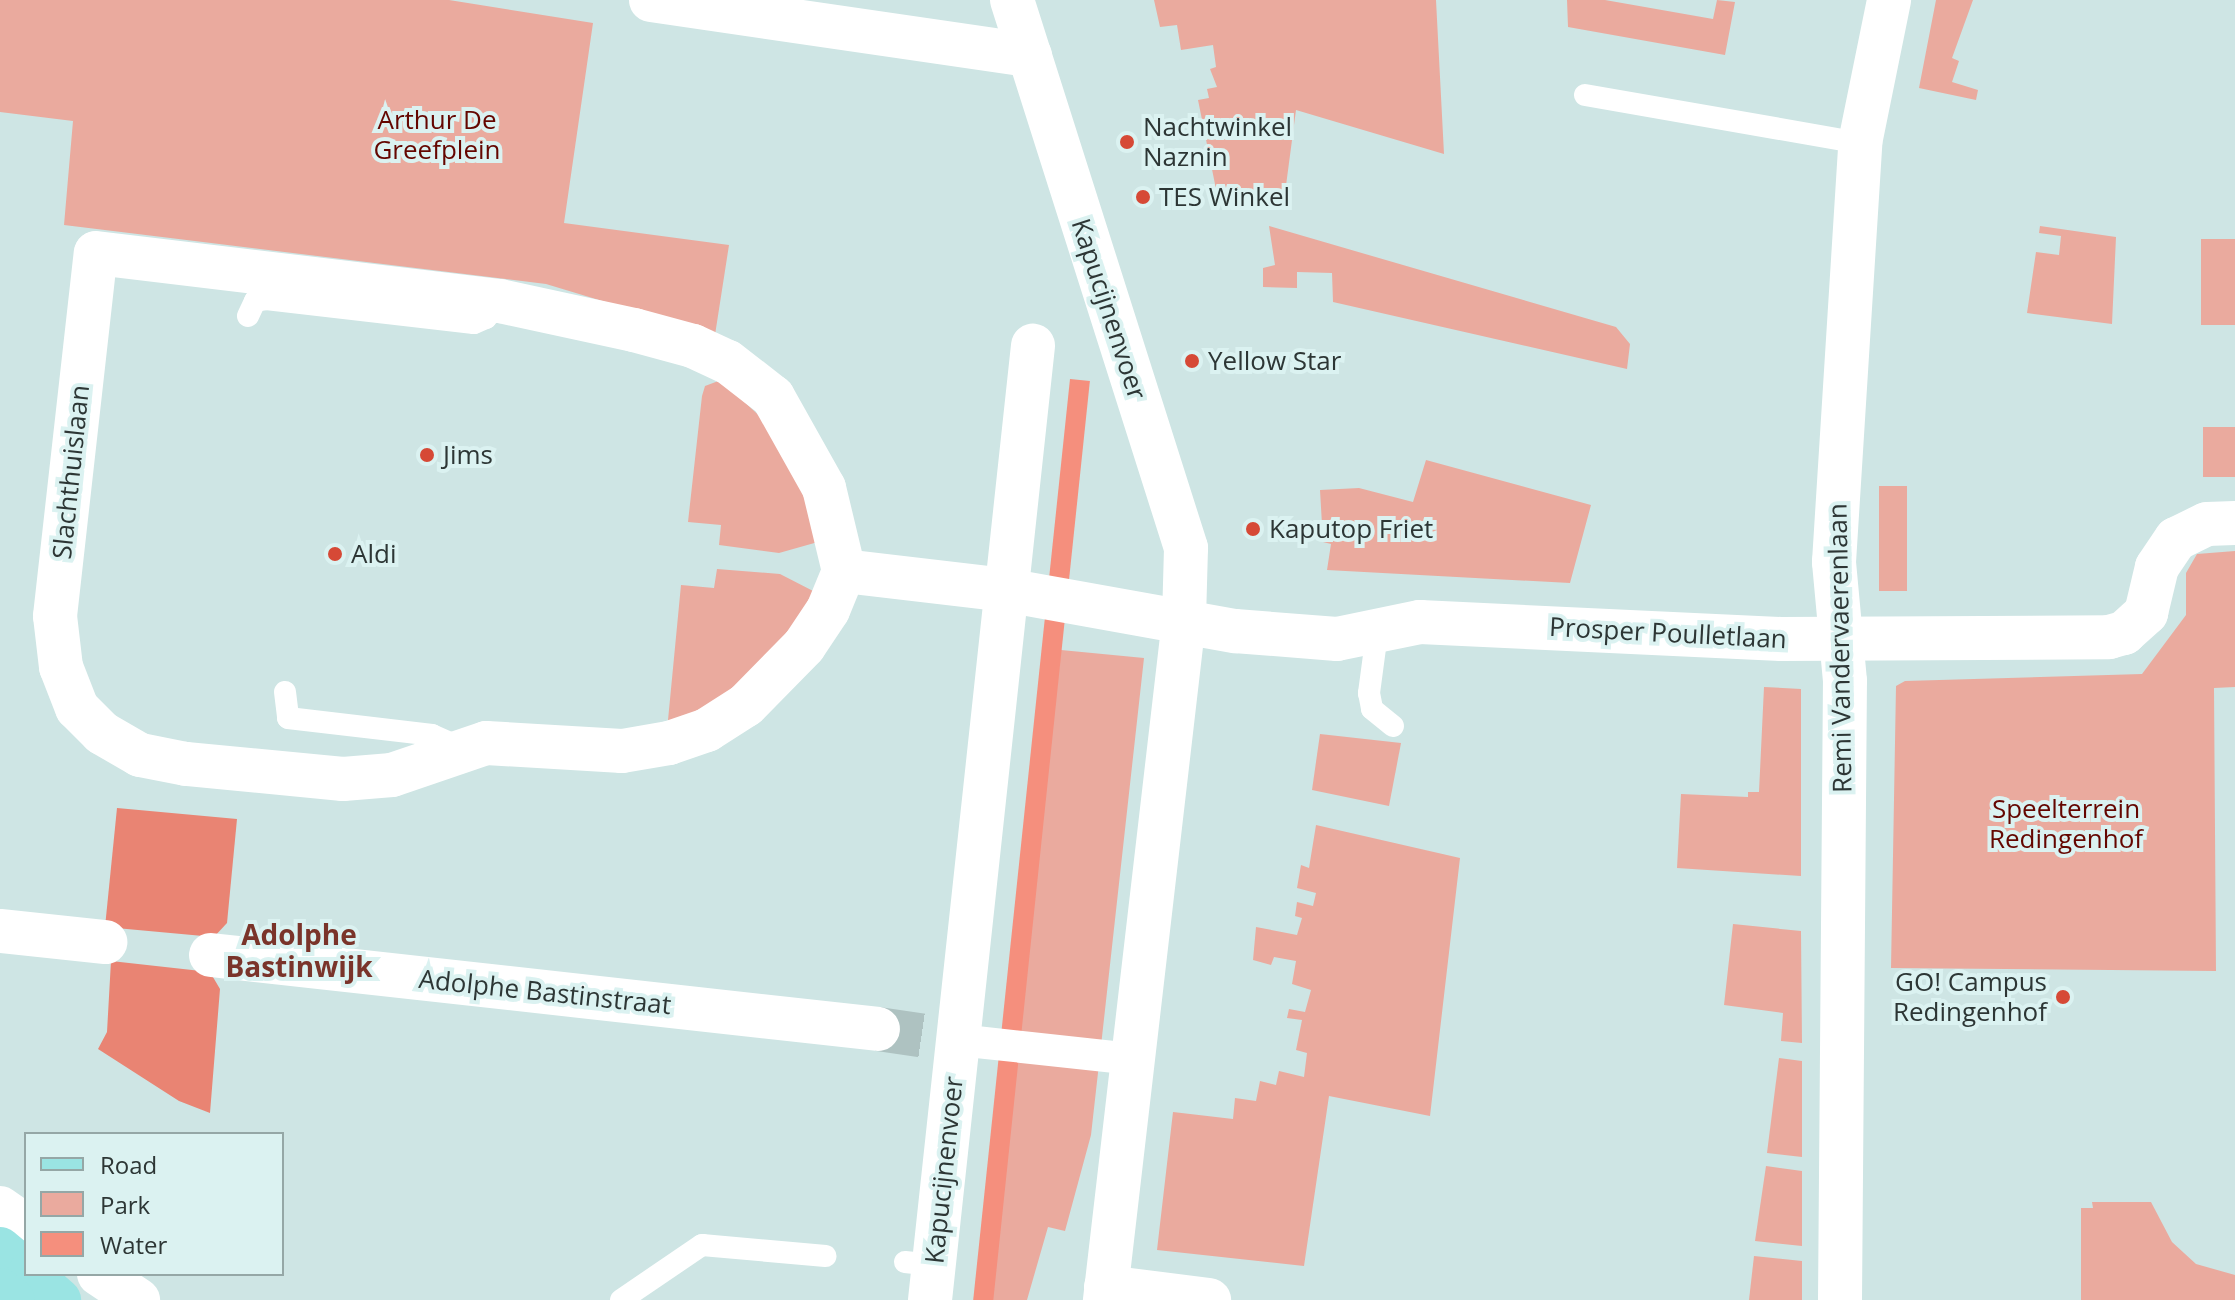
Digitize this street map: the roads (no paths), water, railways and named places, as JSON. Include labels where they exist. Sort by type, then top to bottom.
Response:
[{"type":"main road","points":[[0,1249],[24,1270]]},
{"type":"main road","points":[[31,1276],[59,1300]]},
{"type":"main road","points":[[0,1290],[13,1300]]},
{"type":"street","points":[[651,0],[1030,55]]},
{"type":"street","name":"Kapucijnenvoer","points":[[1012,0],[1102,291],[1180,520],[1186,548],[1184,620],[1105,1294]]},
{"type":"street","name":"Remi Vandervaerenlaan","points":[[1840,1300],[1841,639],[1834,562],[1860,143],[1889,0]]},
{"type":"street","name":"Slachthuislaan","points":[[96,253],[500,301],[664,338],[736,367],[773,397],[798,435],[824,488],[844,571],[828,610],[804,646],[746,705],[707,730],[622,751],[486,743],[392,775],[343,779],[186,764],[140,755],[102,733],[77,708],[61,667],[55,616],[96,253]]},
{"type":"street","name":"Kapucijnenvoer","points":[[923,1275],[978,1042],[1039,598],[1033,346]]},
{"type":"street","name":"Prosper Poulletlaan","points":[[1184,620],[1235,631],[1337,639],[1420,622],[1841,639],[2124,633],[2146,613],[2157,567],[2176,539],[2207,524],[2235,523]]},
{"type":"street","points":[[844,571],[1184,620]]},
{"type":"street","points":[[0,931],[105,942]]},
{"type":"street","name":"Adolphe Bastinstraat","points":[[211,955],[878,1029]]},
{"type":"street","points":[[978,1042],[1134,1059]]},
{"type":"street","points":[[0,1208],[24,1225]]},
{"type":"street","points":[[102,1276],[138,1300]]},
{"type":"street","points":[[1105,1294],[1209,1300]]},
{"type":"lane","points":[[1585,95],[1860,143]]},
{"type":"lane","points":[[248,316],[255,301],[266,299],[474,323],[486,318],[500,301]]},
{"type":"lane","points":[[1377,633],[1369,693],[1372,709],[1393,726]]},
{"type":"lane","points":[[285,692],[288,718],[432,735],[467,751]]},
{"type":"lane","points":[[621,1300],[702,1245],[826,1256]]},
{"type":"water","points":[[1070,379],[1090,381],[993,1300],[973,1300]]},
{"type":"tunnel","points":[[878,1029],[939,1038]]},
{"type":"place","name":"Nachtwinkel Naznin","points":[[1127,142]]},
{"type":"place","name":"TES Winkel","points":[[1143,197]]},
{"type":"place","name":"Yellow Star","points":[[1192,361]]},
{"type":"place","name":"Jims","points":[[427,455]]},
{"type":"place","name":"Kaputop Friet","points":[[1253,529]]},
{"type":"place","name":"Aldi","points":[[335,554]]},
{"type":"place","name":"GO! Campus Redingenhof","points":[[2063,997]]},
{"type":"district","name":"Adolphe Bastinwijk","points":[[299,950]]},
{"type":"park label","name":"Arthur De Greefplein","points":[[437,135]]},
{"type":"park label","name":"Speelterrein Redingenhof","points":[[2066,824]]}]
